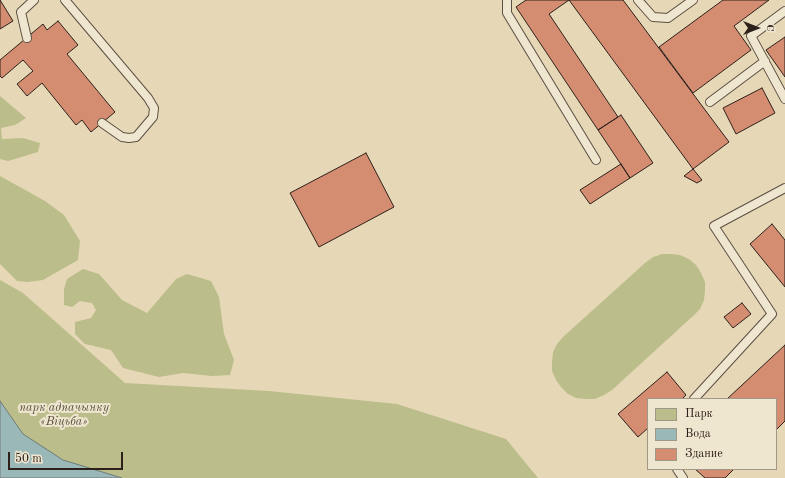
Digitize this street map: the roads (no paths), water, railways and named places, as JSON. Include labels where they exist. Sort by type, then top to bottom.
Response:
[{"type":"lane","points":[[27,38],[21,12],[34,0]]},
{"type":"lane","points":[[65,0],[148,98],[154,108],[153,117],[136,137],[122,137],[102,123]]},
{"type":"lane","points":[[507,0],[507,14],[596,160]]},
{"type":"lane","points":[[638,0],[653,17],[668,18],[693,0]]},
{"type":"lane","points":[[785,11],[751,36],[785,99]]},
{"type":"lane","points":[[710,102],[765,61]]},
{"type":"lane","points":[[695,398],[772,314],[714,226],[785,188]]},
{"type":"water","points":[[0,401],[23,434],[63,460],[122,478],[0,478]]},
{"type":"park label","name":"парк адпачынку «Віцьба»","points":[[64,415]]}]
